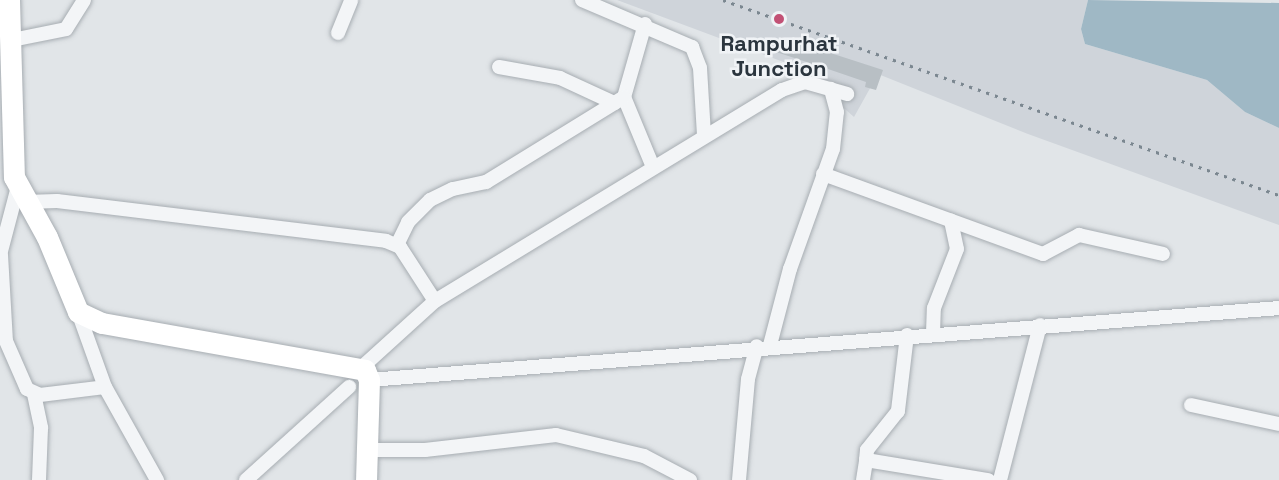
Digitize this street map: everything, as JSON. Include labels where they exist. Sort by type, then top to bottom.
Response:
[{"type":"highway","points":[[9,0],[8,31],[21,196],[47,237],[78,312],[102,323],[360,378],[366,480]]},
{"type":"street","points":[[8,31],[66,29],[84,0]]},
{"type":"street","points":[[338,33],[351,0]]},
{"type":"street","points":[[582,0],[645,24],[694,51],[705,136]]},
{"type":"street","points":[[398,245],[408,222],[430,200],[453,189],[486,182],[619,100],[645,24]]},
{"type":"street","points":[[499,67],[560,78],[619,100],[653,167]]},
{"type":"street","points":[[246,480],[360,378],[435,301],[792,85],[805,82],[847,94]]},
{"type":"street","points":[[739,480],[746,391],[764,346],[836,134],[831,89]]},
{"type":"street","points":[[823,174],[1043,254],[1079,235],[1163,254]]},
{"type":"street","points":[[39,480],[41,428],[34,394],[19,378],[6,341],[0,255],[21,196],[398,245],[435,301]]},
{"type":"street","points":[[933,333],[934,308],[957,249],[951,221]]},
{"type":"street","points":[[360,378],[1040,324],[1279,308]]},
{"type":"street","points":[[78,312],[105,387],[157,480]]},
{"type":"street","points":[[1000,480],[1040,324]]},
{"type":"street","points":[[863,480],[866,460],[872,443],[898,411],[907,335]]},
{"type":"street","points":[[34,394],[105,387]]},
{"type":"street","points":[[1191,405],[1279,424]]},
{"type":"street","points":[[366,450],[425,450],[556,435],[644,456],[690,480]]},
{"type":"street","points":[[866,460],[988,480]]},
{"type":"shaded area","points":[[617,0],[1088,0],[1081,29],[1085,44],[1207,80],[1245,112],[1279,128],[1279,225],[1028,134],[878,74],[854,117],[797,67]]},
{"type":"water","points":[[1088,0],[1279,3],[1279,128],[1245,112],[1207,80],[1085,44],[1081,29]]},
{"type":"building","points":[[781,37],[883,70],[876,90],[865,87],[866,82],[828,69],[827,75],[814,71],[816,65],[776,52]]},
{"type":"railway","points":[[723,0],[1279,195]]},
{"type":"place","name":"Rampurhat Junction","points":[[779,19]]}]
